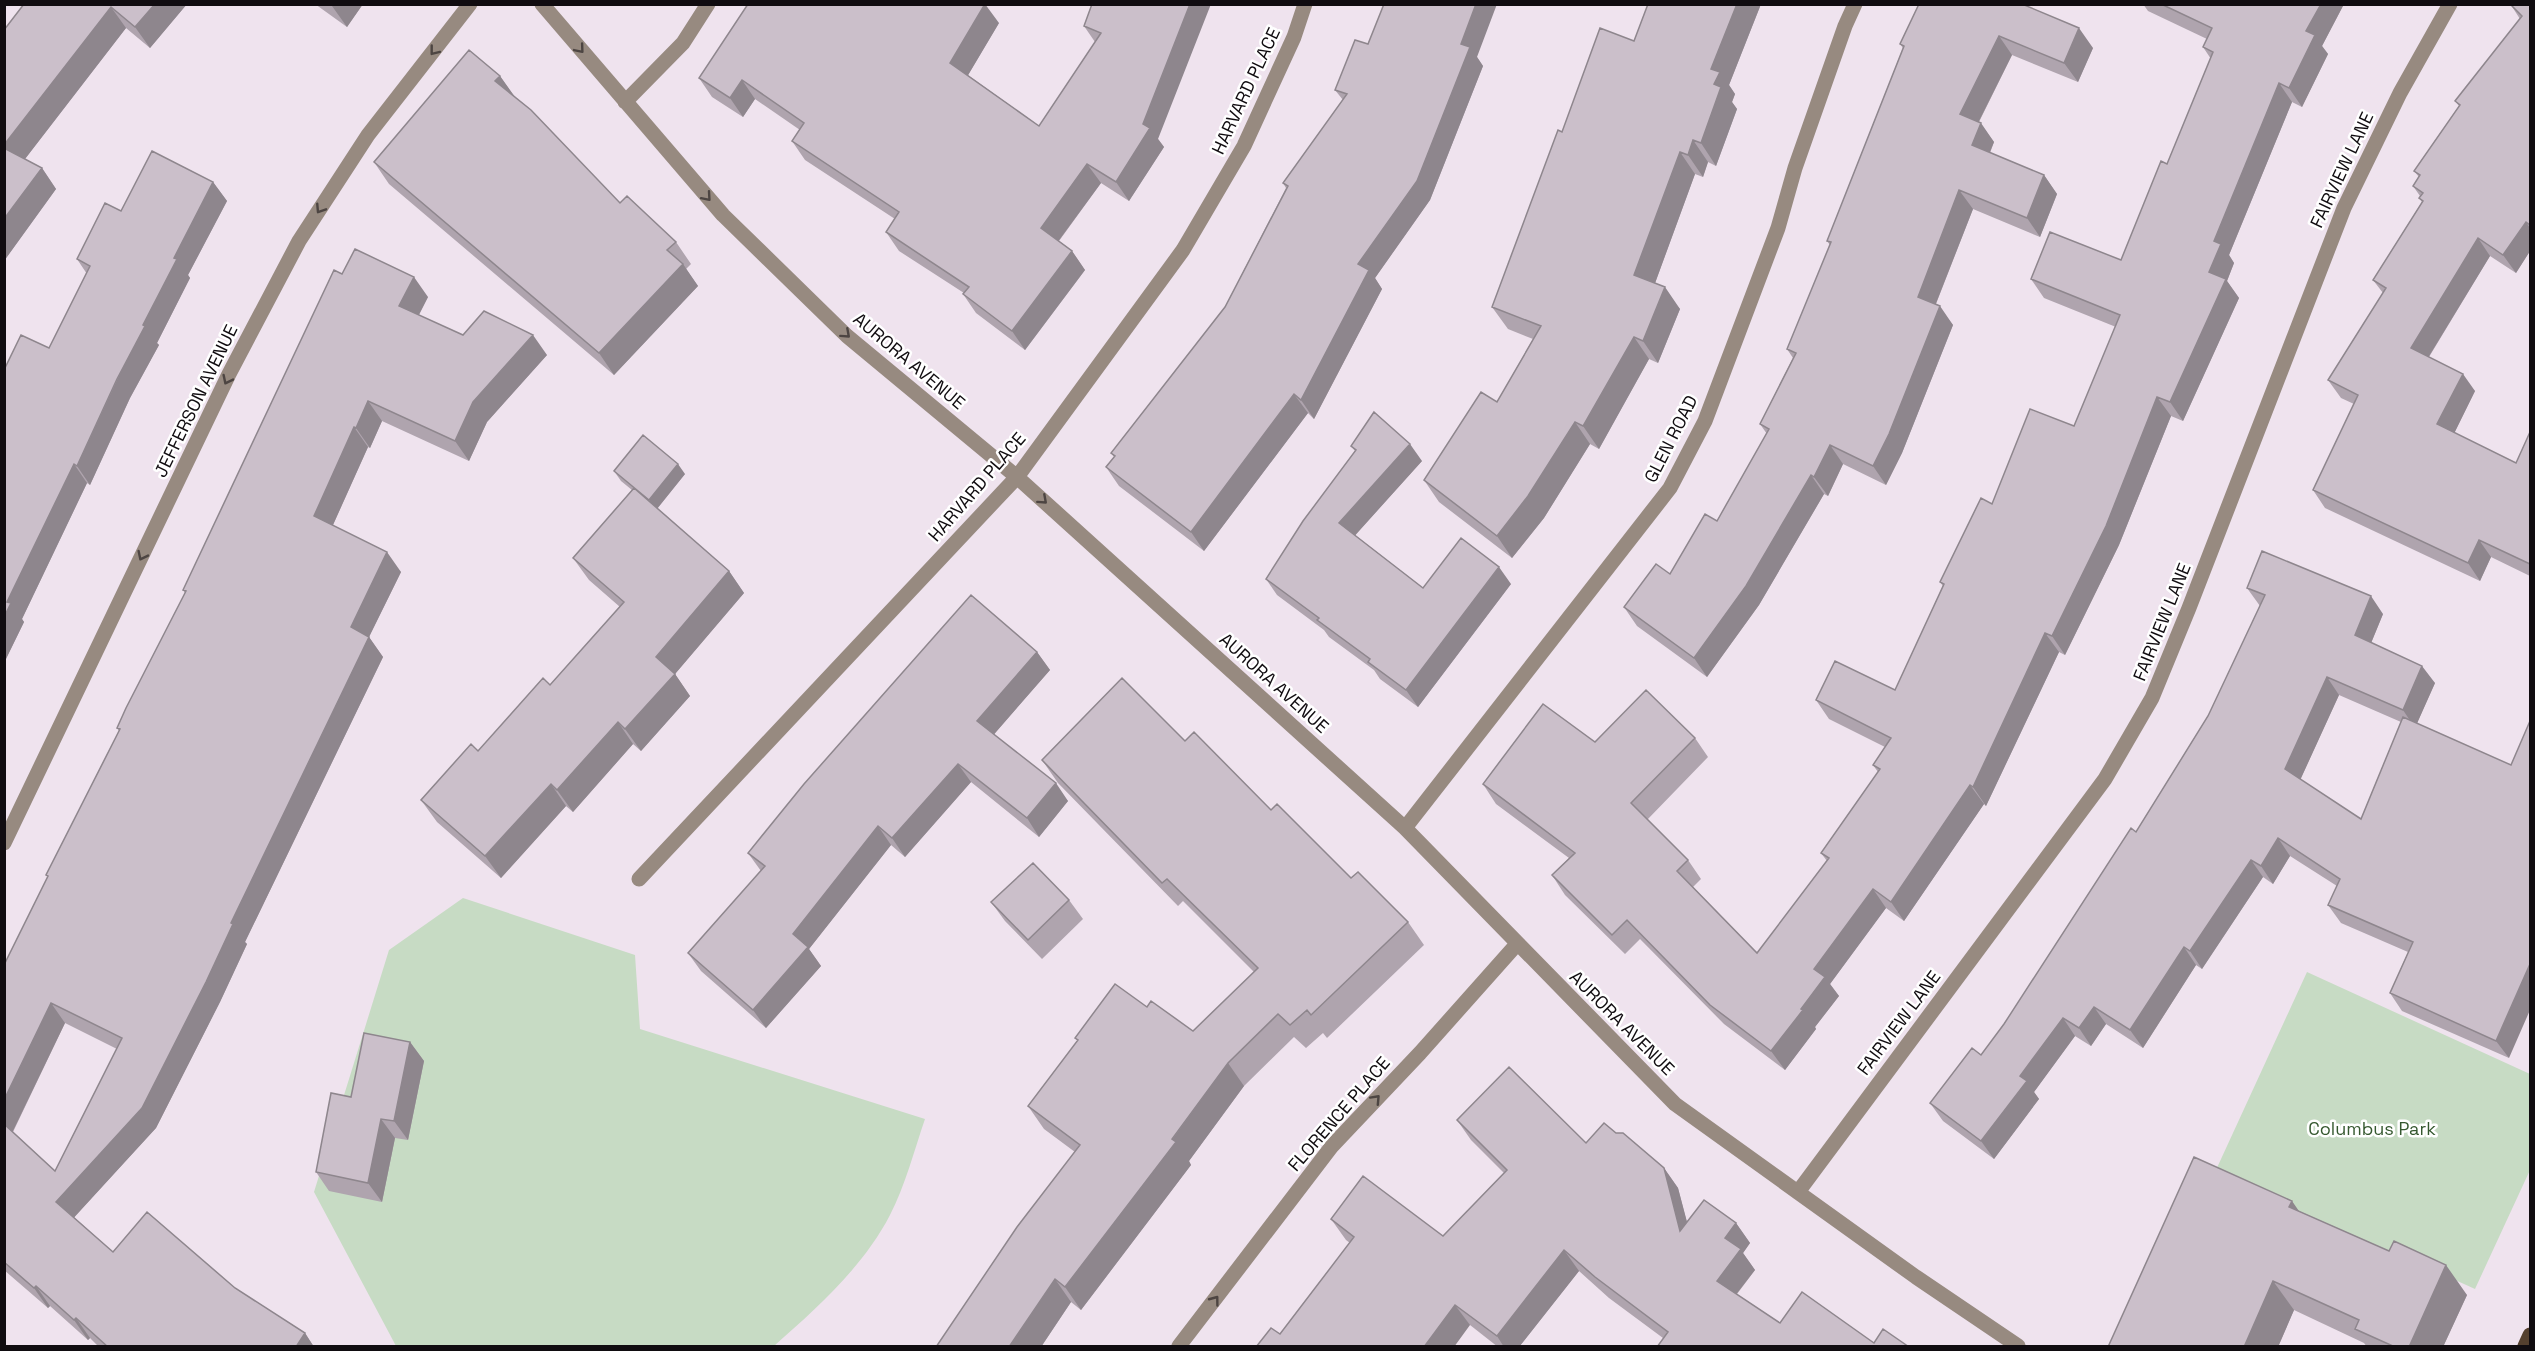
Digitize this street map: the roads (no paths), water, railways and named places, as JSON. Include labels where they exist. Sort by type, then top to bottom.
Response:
[{"type":"main road","points":[[2525,1347],[2530,1335]]},
{"type":"street","name":"JEFFERSON AVENUE","points":[[4,843],[229,374],[299,241],[368,135],[470,4]]},
{"type":"street","name":"AURORA AVENUE","points":[[542,4],[723,215],[847,336],[1017,477],[1405,828],[1675,1104],[2018,1347]]},
{"type":"street","points":[[625,102],[682,43],[708,4]]},
{"type":"street","name":"HARVARD PLACE","points":[[639,879],[1017,477],[1183,250],[1244,146],[1294,37],[1305,4]]},
{"type":"street","name":"GLEN ROAD","points":[[1405,828],[1670,488],[1705,421],[1778,228],[1795,168],[1845,26],[1855,4]]},
{"type":"street","name":"FAIRVIEW LANE","points":[[1798,1192],[2105,779],[2152,698],[2194,597],[2344,208],[2400,93],[2450,4]]},
{"type":"street","name":"FLORENCE PLACE","points":[[1179,1347],[1332,1146],[1420,1053],[1517,944]]},
{"type":"park label","name":"Columbus Park","points":[[2372,1129]]}]
